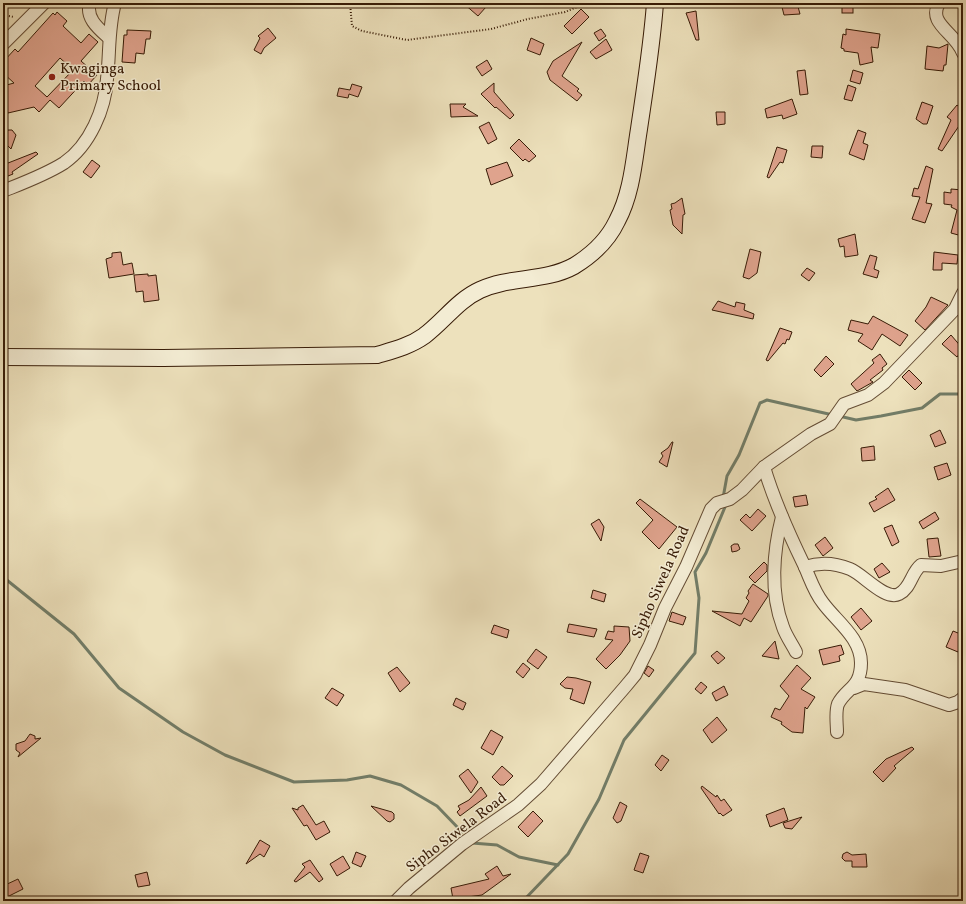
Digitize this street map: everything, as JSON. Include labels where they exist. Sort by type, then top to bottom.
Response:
[{"type":"street","points":[[3,44],[44,3]]},
{"type":"street","points":[[90,3],[90,15],[95,25],[109,38]]},
{"type":"street","points":[[3,191],[56,168],[77,152],[87,138],[102,107],[107,79],[110,20],[115,3]]},
{"type":"street","points":[[3,357],[163,358],[377,355],[399,349],[421,338],[462,301],[481,290],[504,282],[547,276],[573,266],[590,255],[606,238],[624,205],[638,136],[655,3]]},
{"type":"street","points":[[939,3],[935,12],[938,23],[958,41],[963,53]]},
{"type":"street","name":"Sipho Siwela Road","points":[[396,901],[408,888],[462,844],[518,805],[541,784],[625,687],[635,674],[711,509],[717,504],[730,499],[752,482],[764,467],[811,434],[830,424],[844,404],[868,395],[884,383],[955,309],[963,293]]},
{"type":"street","points":[[764,467],[789,535],[814,588],[823,603],[857,645],[861,664],[860,676],[854,688],[838,706],[837,732]]},
{"type":"street","points":[[782,517],[775,552],[776,594],[783,628],[796,652]]},
{"type":"street","points":[[805,567],[817,563],[850,569],[888,595],[896,596],[908,587],[921,565],[941,566],[963,561]]},
{"type":"street","points":[[854,688],[864,684],[905,690],[949,705],[958,702],[963,698]]},
{"type":"path","points":[[350,3],[352,26],[362,31],[407,40],[491,29],[528,19],[565,12],[587,3]]},
{"type":"building","points":[[463,3],[482,3],[486,7],[478,16]]},
{"type":"building","points":[[781,3],[797,3],[800,14],[784,15]]},
{"type":"building","points":[[842,3],[853,3],[853,13],[842,13]]},
{"type":"building","points":[[581,9],[589,17],[572,34],[564,26]]},
{"type":"building","points":[[696,11],[699,40],[696,40],[686,13]]},
{"type":"building","name":"Kwaginga Primary School","points":[[57,12],[67,21],[63,26],[81,43],[89,34],[98,42],[81,61],[97,75],[88,85],[84,81],[59,108],[50,100],[39,112],[34,107],[8,113],[3,96],[3,86],[14,83],[3,73],[3,62],[15,49],[18,52],[53,13],[55,15]],"holes":[[[60,58],[73,70],[47,97],[35,86]]]},
{"type":"building","points":[[268,28],[276,38],[264,48],[261,54],[254,50],[260,38],[258,36]]},
{"type":"building","points":[[601,29],[606,36],[599,41],[594,33]]},
{"type":"building","points":[[846,29],[880,34],[878,48],[871,47],[873,62],[860,65],[858,53],[844,51],[844,49],[841,48],[843,34],[846,35]]},
{"type":"building","points":[[127,30],[151,31],[150,39],[146,39],[144,54],[136,53],[135,63],[122,62],[124,35],[127,35]]},
{"type":"building","points":[[531,38],[544,44],[540,55],[527,50]]},
{"type":"building","points":[[606,39],[612,50],[596,59],[590,52]]},
{"type":"building","points":[[582,42],[562,76],[579,89],[577,91],[582,95],[577,101],[550,80],[547,72],[553,61]]},
{"type":"building","points":[[948,44],[946,65],[944,65],[943,71],[925,69],[927,46],[939,48]]},
{"type":"building","points":[[487,60],[492,69],[482,76],[476,67]]},
{"type":"building","points":[[805,70],[808,94],[800,95],[797,71]]},
{"type":"building","points":[[853,70],[863,73],[860,84],[850,81]]},
{"type":"building","points":[[494,83],[494,92],[514,115],[510,119],[496,107],[495,108],[481,94]]},
{"type":"building","points":[[352,84],[362,87],[358,97],[349,94],[348,98],[337,96],[339,88],[350,90]]},
{"type":"building","points":[[848,85],[856,88],[852,101],[844,99]]},
{"type":"building","points":[[792,99],[797,114],[783,119],[782,115],[767,118],[765,109]]},
{"type":"building","points":[[922,102],[933,106],[927,124],[923,124],[916,119]]},
{"type":"building","points":[[450,104],[466,104],[463,107],[478,116],[451,117]]},
{"type":"building","points":[[957,105],[963,110],[963,120],[942,151],[938,149],[951,120],[947,117]]},
{"type":"building","points":[[716,112],[725,112],[725,124],[717,125]]},
{"type":"building","points":[[489,122],[497,139],[488,144],[479,127]]},
{"type":"building","points":[[8,130],[12,130],[16,135],[11,149],[3,141]]},
{"type":"building","points":[[858,130],[866,133],[863,143],[868,145],[864,160],[849,154]]},
{"type":"building","points":[[519,139],[536,156],[529,162],[525,159],[523,161],[510,148]]},
{"type":"building","points":[[812,146],[823,146],[822,158],[811,157]]},
{"type":"building","points":[[777,147],[787,150],[783,163],[780,162],[769,178],[767,177]]},
{"type":"building","points":[[36,152],[38,154],[12,172],[13,174],[3,178],[3,165]]},
{"type":"building","points":[[92,160],[100,166],[91,178],[83,172]]},
{"type":"building","points":[[507,162],[513,176],[491,185],[486,169]]},
{"type":"building","points":[[926,166],[933,169],[926,203],[932,204],[925,223],[912,219],[920,197],[912,196],[914,188],[918,189]]},
{"type":"building","points":[[951,189],[963,190],[962,236],[951,233],[957,210],[951,207],[952,205],[944,204],[944,192],[951,193]]},
{"type":"building","points":[[682,198],[685,214],[683,215],[682,234],[673,225],[670,210],[672,209],[671,204]]},
{"type":"building","points":[[855,234],[858,255],[845,257],[844,246],[840,247],[838,239]]},
{"type":"building","points":[[750,249],[761,252],[757,273],[749,279],[743,277]]},
{"type":"building","points":[[121,252],[123,265],[132,263],[134,274],[109,278],[106,259],[112,257],[112,253]]},
{"type":"building","points":[[934,252],[958,255],[957,264],[942,263],[942,270],[933,270]]},
{"type":"building","points":[[870,255],[877,257],[874,269],[879,271],[877,278],[863,274]]},
{"type":"building","points":[[807,268],[815,273],[809,281],[801,275]]},
{"type":"building","points":[[148,274],[148,276],[156,275],[159,300],[144,302],[143,291],[136,292],[134,275]]},
{"type":"building","points":[[931,297],[948,305],[925,330],[915,321],[926,307]]},
{"type":"building","points":[[718,301],[735,307],[736,302],[745,304],[744,310],[754,314],[753,319],[712,310]]},
{"type":"building","points":[[873,316],[908,335],[900,346],[882,334],[872,350],[858,341],[863,334],[848,330],[851,320],[868,324]]},
{"type":"building","points":[[780,328],[792,332],[789,340],[787,339],[785,344],[783,343],[768,361],[766,360]]},
{"type":"building","points":[[951,335],[963,349],[957,357],[942,344]]},
{"type":"building","points":[[880,354],[887,364],[882,368],[883,370],[870,380],[873,382],[857,391],[851,384],[874,363],[872,360]]},
{"type":"building","points":[[826,356],[834,364],[821,377],[814,370]]},
{"type":"building","points":[[909,370],[922,383],[915,390],[902,377]]},
{"type":"building","points":[[940,430],[946,443],[935,447],[930,435]]},
{"type":"building","points":[[672,442],[667,467],[659,462],[663,456],[661,453],[668,448]]},
{"type":"building","points":[[874,446],[875,460],[862,461],[861,448]]},
{"type":"building","points":[[947,463],[951,475],[938,480],[934,467]]},
{"type":"building","points":[[888,488],[895,500],[874,512],[869,503],[877,499],[875,497]]},
{"type":"building","points":[[806,495],[808,505],[795,507],[793,497]]},
{"type":"building","points":[[640,499],[677,527],[659,549],[642,532],[653,520],[636,503]]},
{"type":"building","points":[[758,509],[766,516],[752,531],[740,520],[746,514],[750,518]]},
{"type":"building","points":[[935,512],[939,519],[923,529],[919,522]]},
{"type":"building","points":[[599,519],[604,527],[601,541],[591,524]]},
{"type":"building","points":[[892,525],[899,542],[892,546],[884,528]]},
{"type":"building","points":[[825,537],[833,548],[823,556],[815,545]]},
{"type":"building","points":[[938,538],[941,556],[929,557],[927,539]]},
{"type":"building","points":[[738,544],[740,549],[732,552],[731,546]]},
{"type":"building","points":[[764,562],[767,565],[767,571],[755,583],[749,577]]},
{"type":"building","points":[[882,563],[890,572],[879,578],[874,569]]},
{"type":"building","points":[[753,584],[768,594],[768,596],[751,622],[744,618],[740,626],[712,611],[742,614],[749,601],[746,598],[749,593],[748,591]]},
{"type":"building","points":[[593,590],[606,594],[604,602],[591,598]]},
{"type":"building","points":[[861,608],[872,621],[861,630],[851,617]]},
{"type":"building","points":[[672,612],[686,617],[683,625],[669,621]]},
{"type":"building","points":[[569,624],[597,629],[594,637],[567,632]]},
{"type":"building","points":[[494,625],[509,630],[507,638],[491,633]]},
{"type":"building","points":[[614,626],[629,627],[630,641],[620,655],[606,669],[596,659],[613,640],[605,639],[608,631],[614,632]]},
{"type":"building","points":[[953,631],[963,635],[958,652],[946,647]]},
{"type":"building","points":[[775,641],[779,659],[762,656]]},
{"type":"building","points":[[841,645],[844,654],[839,656],[840,661],[823,665],[819,650]]},
{"type":"building","points":[[536,649],[547,657],[538,669],[527,661]]},
{"type":"building","points":[[717,651],[725,658],[718,664],[711,656]]},
{"type":"building","points":[[523,663],[530,669],[523,678],[516,672]]},
{"type":"building","points":[[797,665],[811,678],[801,689],[815,697],[807,709],[805,707],[803,733],[792,732],[781,724],[782,722],[771,717],[775,708],[780,710],[789,696],[780,686]]},
{"type":"building","points":[[648,666],[654,670],[649,677],[644,673]]},
{"type":"building","points":[[397,667],[410,683],[400,692],[388,673]]},
{"type":"building","points":[[567,677],[591,682],[584,704],[570,699],[573,689],[565,688],[560,684]]},
{"type":"building","points":[[701,682],[707,687],[701,694],[695,689]]},
{"type":"building","points":[[724,686],[728,695],[716,701],[712,693]]},
{"type":"building","points":[[332,688],[344,695],[337,706],[325,698]]},
{"type":"building","points":[[456,698],[466,703],[463,710],[453,705]]},
{"type":"building","points":[[717,717],[727,730],[712,743],[703,730]]},
{"type":"building","points":[[491,730],[503,737],[493,755],[481,748]]},
{"type":"building","points":[[30,734],[35,736],[35,739],[41,738],[18,757],[20,753],[16,750],[16,744],[25,741]]},
{"type":"building","points":[[912,747],[914,749],[894,766],[896,768],[883,782],[873,772],[886,759]]},
{"type":"building","points":[[662,755],[669,760],[661,771],[655,765]]},
{"type":"building","points":[[502,766],[513,776],[504,785],[500,785],[492,777]]},
{"type":"building","points":[[468,769],[478,782],[471,793],[459,776]]},
{"type":"building","points":[[702,786],[716,797],[717,795],[721,801],[724,799],[732,810],[723,816],[720,813],[719,814],[701,788]]},
{"type":"building","points":[[481,787],[487,796],[460,816],[457,812],[460,809],[458,806],[469,800]]},
{"type":"building","points":[[620,802],[627,806],[621,821],[617,823],[613,818]]},
{"type":"building","points":[[303,805],[316,825],[324,821],[330,832],[316,840],[307,825],[304,826],[292,808],[298,810],[298,808]]},
{"type":"building","points":[[371,806],[392,812],[394,814],[394,819],[390,822],[387,821]]},
{"type":"building","points":[[784,808],[788,820],[770,827],[766,815]]},
{"type":"building","points":[[533,811],[543,821],[528,837],[518,827]]},
{"type":"building","points":[[802,817],[792,829],[785,828],[783,823]]},
{"type":"building","points":[[260,840],[270,846],[264,857],[260,854],[246,864]]},
{"type":"building","points":[[356,852],[366,856],[361,867],[352,863]]},
{"type":"building","points":[[847,852],[852,855],[866,854],[867,867],[852,867],[852,861],[845,861],[842,858],[843,854]]},
{"type":"building","points":[[640,853],[649,856],[643,873],[634,870]]},
{"type":"building","points":[[343,856],[350,868],[337,876],[330,864]]},
{"type":"building","points":[[310,860],[323,879],[319,882],[310,872],[296,882],[294,881],[305,867],[302,864]]},
{"type":"building","points":[[497,866],[503,876],[511,874],[482,895],[453,899],[451,888],[489,879],[485,874]]},
{"type":"building","points":[[147,872],[150,885],[138,887],[135,875]]},
{"type":"building","points":[[18,879],[23,889],[3,899],[3,886]]},
{"type":"waterway","points":[[839,416],[856,420],[881,416],[922,408],[940,394],[963,394]]},
{"type":"waterway","points":[[723,498],[727,476],[739,455],[760,403],[767,400],[833,415]]},
{"type":"waterway","points":[[523,901],[568,854],[599,799],[624,740],[695,653],[699,598],[695,572],[706,553],[725,507],[724,504]]},
{"type":"waterway","points":[[3,577],[74,634],[119,688],[183,732],[225,755],[294,782],[347,780],[370,776],[401,785],[437,806],[462,832]]},
{"type":"waterway","points":[[472,843],[497,845],[519,857],[558,865]]},
{"type":"place","name":"Kwaginga Primary School","points":[[52,77]]}]
